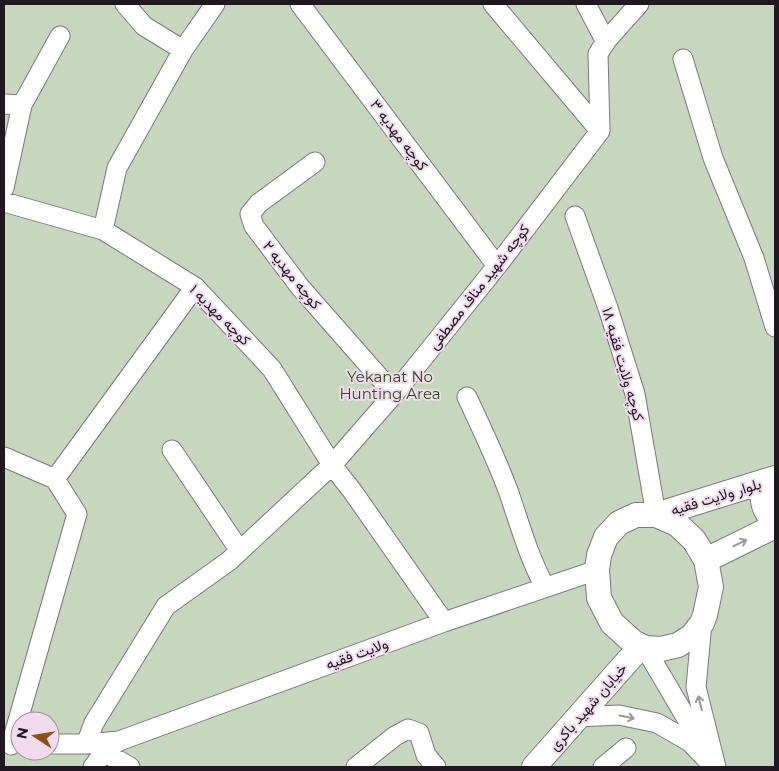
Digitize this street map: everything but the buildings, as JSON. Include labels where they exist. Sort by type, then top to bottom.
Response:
[{"type":"main road","name":"بلوار ولایت فقیه","points":[[656,515],[769,480]]},
{"type":"main road","points":[[706,560],[774,528],[764,506],[762,494],[769,480]]},
{"type":"main road","points":[[636,515],[656,515],[676,524],[694,540],[706,560],[711,587],[706,615],[692,636],[678,645],[661,649],[643,647],[633,642],[612,623],[599,598],[597,570],[599,555],[606,537],[619,523],[636,515]]},
{"type":"main road","name":"خیابان شهید باکری","points":[[534,767],[643,647]]},
{"type":"street","points":[[125,4],[144,26],[183,50]]},
{"type":"street","points":[[103,230],[117,168],[183,50],[215,4]]},
{"type":"street","name":"کوچه مهدیه ۳","points":[[300,4],[497,266]]},
{"type":"street","points":[[493,4],[600,131]]},
{"type":"street","points":[[586,4],[606,42]]},
{"type":"street","points":[[600,131],[598,54],[606,41],[639,4]]},
{"type":"street","points":[[4,188],[13,105],[60,36]]},
{"type":"street","points":[[683,59],[713,158],[754,258],[775,327]]},
{"type":"street","name":"کوچه شهید مناف مصطفی","points":[[86,744],[94,723],[166,606],[240,551],[332,465],[394,394],[497,266],[600,131]]},
{"type":"street","name":"کوچه مهدیه ۲","points":[[315,162],[259,203],[250,214],[254,226],[300,287],[394,394]]},
{"type":"street","name":"کوچه مهدیه ۱","points":[[4,202],[103,230],[195,287],[272,370],[332,465],[444,622]]},
{"type":"street","name":"کوچه ولایت فقیه ۱۸","points":[[575,216],[608,308],[634,394],[656,515]]},
{"type":"street","points":[[55,479],[195,287]]},
{"type":"street","points":[[467,397],[485,435],[536,570],[545,587]]},
{"type":"street","points":[[172,450],[240,551]]},
{"type":"street","points":[[4,457],[55,479],[77,514],[22,711]]},
{"type":"street","name":"ولایت فقیه","points":[[60,744],[112,746],[444,622],[597,570]]},
{"type":"street","points":[[702,622],[696,688],[715,767]]},
{"type":"street","points":[[643,647],[715,767]]},
{"type":"street","points":[[578,717],[618,715],[657,723],[690,742],[715,767]]},
{"type":"street","points":[[356,767],[395,736],[408,729],[419,733],[426,756],[436,767]]},
{"type":"street","points":[[93,767],[112,746],[130,767]]},
{"type":"street","points":[[602,767],[626,748]]},
{"type":"green space","name":"Yekanat No Hunting Area","points":[[4,4],[775,4],[775,767],[4,767]]}]
